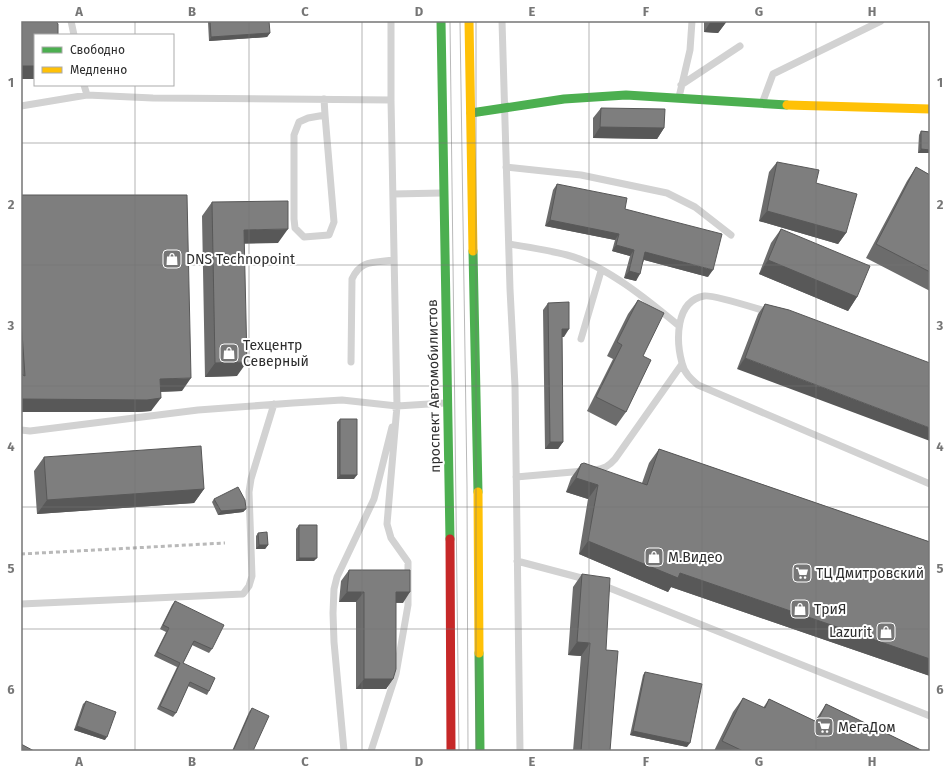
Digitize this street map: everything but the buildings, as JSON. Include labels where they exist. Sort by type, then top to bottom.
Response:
[{"type":"main road","name":"проспект Автомобилистов","points":[[441,21],[447,403],[450,497],[451,751]]},
{"type":"main road","points":[[469,21],[478,476],[480,751]]},
{"type":"main road","points":[[471,113],[564,99],[626,94],[808,107],[930,109]]},
{"type":"lane","points":[[71,21],[74,34]]},
{"type":"lane","points":[[371,751],[396,674],[408,605],[408,562],[391,538],[387,524],[397,406],[391,100],[391,21]]},
{"type":"lane","points":[[502,21],[515,386],[520,751]]},
{"type":"lane","points":[[679,98],[690,50],[692,21]]},
{"type":"lane","points":[[762,103],[774,74],[881,21]]},
{"type":"lane","points":[[681,85],[740,46]]},
{"type":"lane","points":[[84,86],[87,95]]},
{"type":"lane","points":[[21,106],[87,95],[153,98],[391,100]]},
{"type":"lane","points":[[324,100],[334,222],[329,235],[304,237],[295,228],[294,224],[294,135],[299,122],[308,118],[325,115]]},
{"type":"lane","points":[[506,167],[581,175],[667,193],[695,207],[731,235]]},
{"type":"lane","points":[[393,194],[444,193]]},
{"type":"lane","points":[[509,244],[568,255],[601,270],[633,290],[678,325]]},
{"type":"lane","points":[[351,362],[352,278],[356,269],[362,264],[394,260]]},
{"type":"lane","points":[[581,338],[601,270]]},
{"type":"lane","points":[[779,315],[706,295],[694,298],[687,305],[678,325],[682,364],[688,376],[698,385],[930,484]]},
{"type":"lane","points":[[516,477],[602,470],[608,466],[682,364]]},
{"type":"lane","points":[[21,430],[30,431],[198,410],[274,404],[342,400],[397,406],[447,403]]},
{"type":"lane","points":[[21,604],[243,594],[249,586],[252,576],[249,492],[250,479],[274,404]]},
{"type":"lane","points":[[344,751],[334,642],[334,589],[337,577],[374,499],[397,406]]},
{"type":"lane","points":[[517,561],[583,578],[930,716]]},
{"type":"tram line","points":[[450,21],[459,751]]},
{"type":"tram line","points":[[460,21],[467,486],[468,751]]},
{"type":"railway","points":[[21,554],[225,543]]},
{"type":"traffic: fast","points":[[441,21],[450,539]]},
{"type":"traffic: fast","points":[[471,113],[564,99],[626,95],[787,105]]},
{"type":"traffic: fast","points":[[473,251],[478,492]]},
{"type":"traffic: fast","points":[[479,653],[480,751]]},
{"type":"traffic: slow","points":[[469,21],[473,251]]},
{"type":"traffic: slow","points":[[787,105],[930,109]]},
{"type":"traffic: slow","points":[[478,492],[479,653]]},
{"type":"traffic: jam","points":[[450,539],[451,751]]},
{"type":"place","name":"DNS Technopoint","points":[[172,259]]},
{"type":"place","name":"Техцентр Северный","points":[[229,353]]},
{"type":"place","name":"М.Видео","points":[[654,557]]},
{"type":"place","name":"ТЦ Дмитровский","points":[[802,573]]},
{"type":"place","name":"ТриЯ","points":[[800,609]]},
{"type":"place","name":"Lazurit","points":[[886,632]]},
{"type":"place","name":"МегаДом","points":[[824,727]]}]
